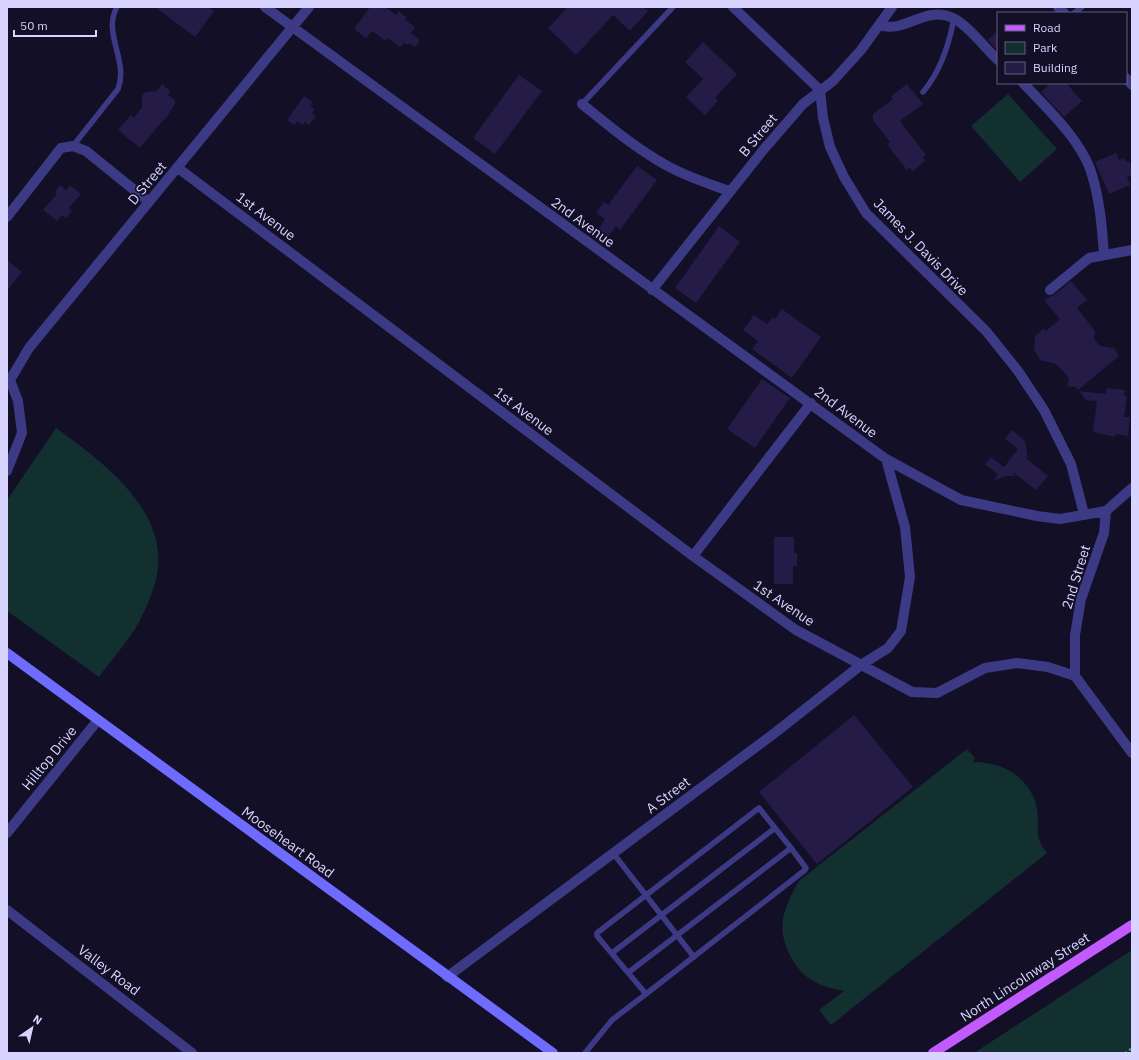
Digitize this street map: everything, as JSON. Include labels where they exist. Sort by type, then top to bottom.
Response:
[{"type":"main road","name":"Mooseheart Road","points":[[7,654],[553,1053]]},
{"type":"main road","name":"North Lincolnway Street","points":[[933,1053],[1132,925]]},
{"type":"street","name":"2nd Avenue","points":[[265,7],[886,459],[961,500],[1037,516],[1060,519],[1084,514]]},
{"type":"street","name":"D Street","points":[[8,380],[29,348],[309,7]]},
{"type":"street","points":[[733,7],[820,90]]},
{"type":"street","name":"B Street","points":[[652,290],[729,191],[803,104],[834,81],[860,50],[892,7]]},
{"type":"street","points":[[879,25],[889,28],[928,14],[941,14],[954,18],[997,59]]},
{"type":"street","points":[[1024,84],[1065,130],[1083,154],[1092,174],[1098,199],[1104,254]]},
{"type":"street","name":"James J. Davis Drive","points":[[820,90],[823,118],[830,147],[844,177],[866,213],[986,331],[1018,371],[1044,410],[1070,464],[1084,514]]},
{"type":"street","points":[[582,104],[610,127],[663,164],[697,180],[729,191]]},
{"type":"street","points":[[7,216],[61,148],[73,146],[86,151],[149,202]]},
{"type":"street","name":"1st Avenue","points":[[178,168],[693,556],[796,630],[912,692],[937,693],[984,668],[1017,663],[1048,667],[1075,676]]},
{"type":"street","points":[[1050,290],[1089,258],[1132,250]]},
{"type":"street","points":[[7,471],[22,433],[18,401],[8,380]]},
{"type":"street","points":[[693,556],[811,403]]},
{"type":"street","name":"A Street","points":[[447,977],[776,732],[861,665],[888,648],[901,631],[910,577],[905,528],[886,459]]},
{"type":"street","points":[[1084,514],[1106,511],[1132,488]]},
{"type":"street","name":"2nd Street","points":[[1075,676],[1075,635],[1081,599],[1104,533],[1106,511]]},
{"type":"street","points":[[1075,676],[1132,753]]},
{"type":"street","name":"Hilltop Drive","points":[[7,833],[98,720]]},
{"type":"street","name":"Valley Road","points":[[7,910],[192,1053]]},
{"type":"lane","points":[[73,146],[118,89],[122,78],[113,31],[112,17],[117,7]]},
{"type":"lane","points":[[582,104],[673,7]]},
{"type":"lane","points":[[923,92],[934,79],[938,71],[951,35],[954,18]]},
{"type":"lane","points":[[585,1053],[612,1020],[646,994],[694,957],[805,870],[806,868],[759,808],[598,934],[597,936],[629,972],[646,994]]},
{"type":"lane","points":[[612,953],[775,828]]},
{"type":"lane","points":[[629,972],[791,848]]},
{"type":"lane","points":[[613,853],[694,957]]},
{"type":"path","points":[[1125,1053],[1132,1048]]},
{"type":"green space","points":[[1008,94],[1057,149],[1020,182],[971,126]]},
{"type":"green space","points":[[56,428],[93,456],[128,490],[142,509],[153,529],[158,551],[156,580],[143,613],[133,632],[122,648],[99,677],[7,611],[7,500]]},
{"type":"green space","points":[[967,749],[975,758],[973,762],[1005,768],[1022,780],[1029,788],[1037,809],[1038,837],[1047,853],[831,1025],[819,1010],[844,991],[833,989],[815,982],[801,971],[790,955],[786,946],[782,928],[784,914],[792,894],[800,880]]},
{"type":"green space","points":[[1132,950],[1132,1053],[974,1053]]},
{"type":"building","points":[[155,7],[208,7],[214,11],[195,37]]},
{"type":"building","points":[[370,7],[385,7],[396,15],[399,11],[407,18],[405,20],[415,27],[411,33],[420,40],[415,47],[409,43],[407,45],[404,43],[400,47],[388,38],[386,41],[372,31],[366,38],[354,29]]},
{"type":"building","points":[[568,7],[643,7],[648,11],[630,31],[613,15],[576,55],[548,28]]},
{"type":"building","points":[[997,32],[997,50],[988,40]]},
{"type":"building","points":[[703,42],[737,74],[715,98],[718,101],[705,115],[686,97],[703,79],[685,62]]},
{"type":"building","points":[[519,75],[542,91],[495,154],[473,138]]},
{"type":"building","points":[[162,84],[171,92],[168,95],[175,100],[175,104],[165,120],[164,119],[140,148],[118,130],[131,115],[134,118],[142,107],[142,96],[145,92],[157,91]]},
{"type":"building","points":[[907,84],[923,104],[900,121],[926,155],[923,157],[925,161],[913,171],[910,168],[907,170],[892,151],[887,144],[890,142],[873,120],[873,114],[893,99],[891,96]]},
{"type":"building","points":[[1050,84],[1067,84],[1082,101],[1064,117],[1041,92]]},
{"type":"building","points":[[304,96],[313,102],[310,106],[315,109],[312,113],[316,116],[309,125],[305,122],[303,125],[297,121],[294,125],[287,120]]},
{"type":"building","points":[[1116,153],[1119,160],[1124,158],[1126,162],[1129,161],[1132,167],[1132,175],[1127,177],[1130,185],[1109,194],[1095,162]]},
{"type":"building","points":[[637,166],[657,180],[620,230],[616,226],[608,237],[598,230],[605,219],[596,213],[604,202],[608,205]]},
{"type":"building","points":[[60,185],[66,190],[70,185],[81,194],[69,208],[72,211],[66,218],[62,215],[57,221],[43,210],[57,194],[55,192]]},
{"type":"building","points":[[719,226],[740,242],[696,303],[675,288]]},
{"type":"building","points":[[7,260],[22,272],[7,291]]},
{"type":"building","points":[[1071,281],[1087,300],[1077,308],[1095,331],[1094,339],[1100,346],[1114,348],[1119,356],[1078,390],[1076,387],[1067,386],[1069,378],[1056,364],[1040,360],[1034,350],[1035,336],[1044,328],[1046,331],[1060,319],[1044,300],[1054,295]]},
{"type":"building","points":[[782,309],[821,337],[792,378],[752,349],[758,341],[743,330],[754,315],[767,324],[773,317],[775,319]]},
{"type":"building","points":[[762,379],[790,398],[755,448],[727,429]]},
{"type":"building","points":[[1107,388],[1125,390],[1124,396],[1127,396],[1124,417],[1130,417],[1128,436],[1116,434],[1115,437],[1093,432],[1097,401],[1086,400],[1079,391],[1106,394]]},
{"type":"building","points":[[1012,430],[1025,441],[1028,458],[1026,456],[1026,458],[1048,476],[1036,490],[1014,473],[1012,473],[1016,476],[1006,476],[994,480],[998,474],[985,464],[991,457],[1004,467],[1018,449],[1005,439]]},
{"type":"building","points":[[774,537],[794,537],[794,553],[797,553],[797,566],[793,566],[793,584],[774,584]]},
{"type":"building","points":[[854,715],[913,787],[817,864],[759,792]]}]
